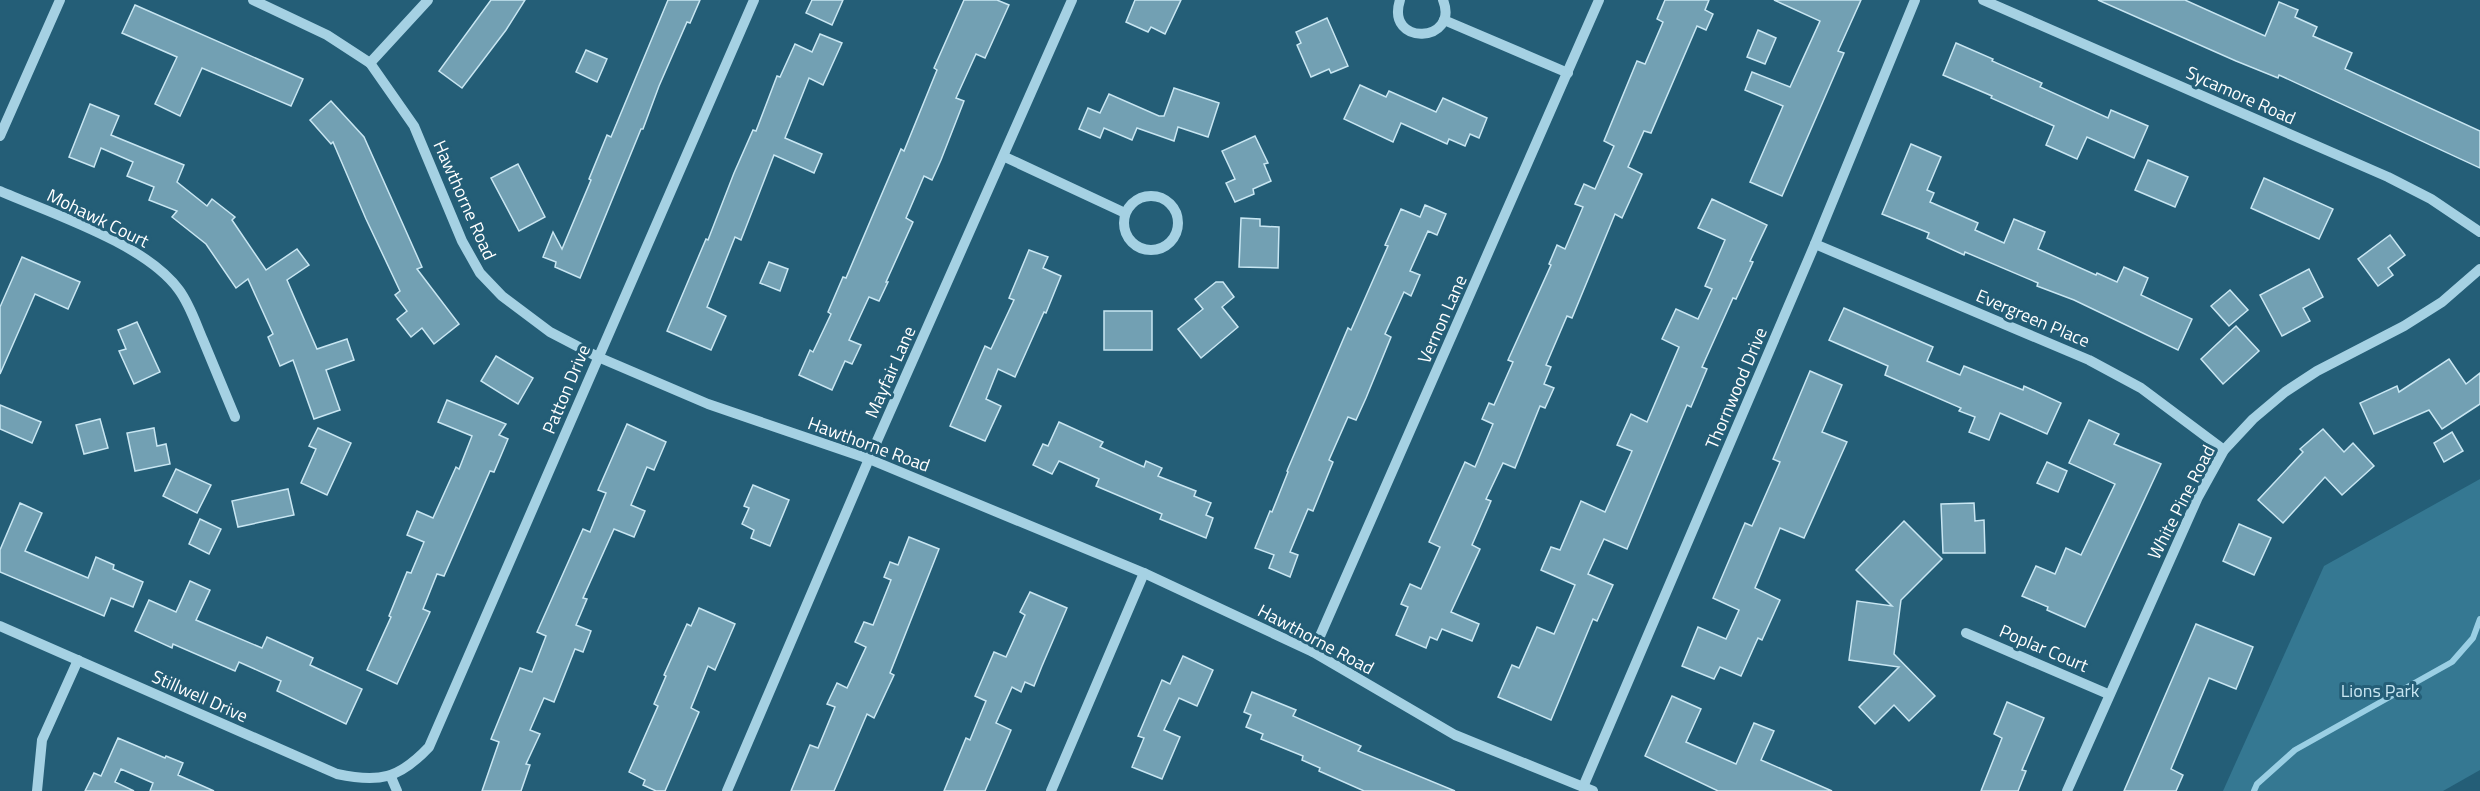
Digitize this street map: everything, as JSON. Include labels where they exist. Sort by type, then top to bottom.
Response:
[{"type":"street","points":[[0,136],[60,0]]},
{"type":"street","name":"Hawthorne Road","points":[[253,0],[327,35],[370,63],[414,126],[462,241],[480,273],[502,296],[550,332],[598,357],[718,408],[869,459],[1144,573],[1313,652],[1455,735],[1588,789]]},
{"type":"street","points":[[370,63],[428,0]]},
{"type":"street","name":"Patton Drive","points":[[391,777],[413,764],[429,747],[754,0]]},
{"type":"street","name":"Mayfair Lane","points":[[727,791],[869,459],[1005,157],[1072,0]]},
{"type":"street","points":[[1400,0],[1397,10],[1398,18],[1408,31],[1425,34],[1439,27],[1444,20],[1446,13],[1443,0]]},
{"type":"street","name":"Vernon Lane","points":[[1313,652],[1599,0]]},
{"type":"street","name":"Thornwood Drive","points":[[1588,789],[1915,0]]},
{"type":"street","name":"Sycamore Road","points":[[1983,0],[2388,177],[2431,199],[2480,232]]},
{"type":"street","points":[[1444,20],[1568,73]]},
{"type":"street","points":[[1005,157],[1125,213]]},
{"type":"street","name":"Mohawk Court","points":[[0,191],[120,243],[144,256],[162,272],[180,291],[195,319],[235,417]]},
{"type":"street","points":[[1157,195],[1168,200],[1175,208],[1179,219],[1178,230],[1171,242],[1163,248],[1152,250],[1139,247],[1129,239],[1124,228],[1125,213],[1133,202],[1145,196],[1157,195]]},
{"type":"street","name":"Evergreen Place","points":[[1815,244],[2089,360],[2141,388],[2224,450]]},
{"type":"street","name":"White Pine Road","points":[[2067,791],[2108,694],[2198,497],[2224,450],[2253,419],[2285,392],[2317,371],[2414,320],[2442,302],[2480,269]]},
{"type":"street","points":[[1051,791],[1144,573]]},
{"type":"street","name":"Stillwell Drive","points":[[0,626],[337,774],[365,780],[391,777]]},
{"type":"street","name":"Poplar Court","points":[[1966,633],[2108,694]]},
{"type":"street","points":[[38,791],[42,740],[78,660]]},
{"type":"street","points":[[391,777],[397,791]]},
{"type":"green space","name":"Lions Park","points":[[2480,479],[2480,770],[2443,791],[2223,791],[2324,566]]},
{"type":"building","points":[[491,0],[525,0],[506,30],[462,88],[439,71]]},
{"type":"building","points":[[668,0],[700,0],[690,23],[687,22],[659,86],[580,278],[555,267],[556,262],[543,257],[553,232],[562,249],[607,135],[611,137]]},
{"type":"building","points":[[812,0],[843,0],[832,25],[806,13]]},
{"type":"building","points":[[964,0],[997,0],[1009,5],[985,58],[976,54],[956,98],[964,101],[941,160],[932,180],[924,176],[906,218],[913,222],[886,282],[888,282],[879,301],[869,297],[849,340],[861,345],[852,364],[845,361],[832,390],[799,375],[810,350],[813,352],[831,314],[828,312],[843,277],[846,278],[901,149],[904,151],[937,70],[934,68]]},
{"type":"building","points":[[1135,0],[1181,0],[1165,34],[1151,27],[1148,32],[1126,22]]},
{"type":"building","points":[[1665,0],[1709,0],[1705,10],[1713,14],[1706,30],[1697,26],[1651,133],[1644,131],[1628,167],[1642,174],[1622,218],[1615,214],[1572,318],[1567,316],[1546,365],[1551,367],[1544,384],[1554,388],[1545,408],[1540,406],[1515,468],[1503,463],[1486,499],[1491,501],[1472,545],[1480,549],[1451,612],[1479,624],[1472,641],[1442,629],[1437,640],[1430,637],[1426,648],[1396,635],[1408,607],[1401,604],[1410,584],[1421,589],[1440,547],[1429,542],[1465,462],[1475,467],[1493,424],[1482,419],[1489,403],[1494,405],[1513,362],[1508,360],[1551,265],[1549,264],[1557,245],[1565,249],[1583,207],[1575,204],[1584,184],[1595,189],[1614,146],[1604,141],[1637,61],[1645,64],[1663,22],[1657,19]]},
{"type":"building","points":[[1774,0],[1861,0],[1838,51],[1844,53],[1782,196],[1750,182],[1783,106],[1745,90],[1752,72],[1790,87],[1820,21]]},
{"type":"building","points":[[2098,0],[2185,0],[2265,36],[2279,2],[2298,10],[2295,17],[2317,27],[2313,36],[2352,53],[2345,69],[2480,131],[2480,168],[2279,75],[2278,78],[2236,61]]},
{"type":"building","points":[[135,5],[303,79],[291,106],[202,68],[180,116],[155,104],[177,57],[122,33]]},
{"type":"building","points":[[1327,18],[1348,66],[1331,73],[1329,69],[1311,77],[1297,45],[1301,43],[1296,32]]},
{"type":"building","points":[[1758,30],[1776,38],[1765,64],[1747,57]]},
{"type":"building","points":[[820,34],[842,43],[823,85],[809,78],[785,138],[822,154],[814,173],[774,155],[741,240],[735,237],[707,307],[726,316],[711,350],[667,331],[706,239],[708,240],[753,130],[756,131],[777,76],[780,77],[795,44],[812,52]]},
{"type":"building","points":[[1956,43],[2042,83],[2040,87],[2108,118],[2111,110],[2148,126],[2134,158],[2087,137],[2077,159],[2046,145],[2054,126],[1943,75]]},
{"type":"building","points":[[586,50],[607,59],[597,82],[576,72]]},
{"type":"building","points":[[1360,85],[1386,97],[1389,91],[1436,112],[1443,98],[1487,118],[1479,138],[1470,134],[1465,146],[1449,139],[1447,144],[1401,123],[1393,142],[1344,119]]},
{"type":"building","points":[[1174,88],[1219,103],[1208,137],[1178,127],[1174,141],[1137,128],[1132,140],[1104,128],[1100,138],[1079,129],[1088,108],[1100,113],[1109,94],[1159,116],[1164,116]]},
{"type":"building","points":[[331,101],[364,137],[422,267],[417,269],[459,324],[434,344],[422,328],[411,337],[397,319],[407,311],[395,295],[400,291],[333,142],[331,144],[310,120]]},
{"type":"building","points":[[90,104],[119,116],[111,135],[184,165],[177,182],[207,206],[212,199],[235,217],[232,220],[266,270],[297,249],[309,265],[287,280],[317,349],[347,339],[354,360],[326,370],[340,410],[314,419],[293,360],[280,366],[268,337],[273,334],[248,279],[236,288],[206,244],[172,217],[177,211],[149,200],[154,187],[127,176],[133,162],[101,148],[94,167],[69,157]]},
{"type":"building","points":[[1255,136],[1268,163],[1264,164],[1271,181],[1253,189],[1254,194],[1235,202],[1226,183],[1235,179],[1222,151]]},
{"type":"building","points":[[1911,144],[1941,157],[1927,190],[1934,193],[1930,202],[1978,223],[1975,230],[2004,243],[2014,219],[2045,232],[2038,249],[2096,275],[2097,273],[2117,282],[2124,267],[2148,278],[2141,295],[2192,319],[2178,350],[2074,300],[2037,286],[2038,283],[1965,252],[1964,255],[1927,238],[1929,233],[1882,214]]},
{"type":"building","points":[[2148,160],[2188,177],[2175,207],[2135,190]]},
{"type":"building","points":[[518,164],[545,217],[519,231],[491,178]]},
{"type":"building","points":[[2264,178],[2333,209],[2319,239],[2251,208]]},
{"type":"building","points":[[1712,199],[1767,225],[1750,261],[1753,262],[1736,299],[1733,298],[1702,367],[1707,369],[1691,407],[1687,405],[1627,549],[1604,539],[1588,574],[1613,585],[1597,621],[1593,619],[1551,720],[1498,697],[1512,665],[1519,668],[1537,627],[1554,634],[1575,585],[1541,570],[1551,547],[1560,550],[1581,501],[1605,512],[1632,451],[1617,445],[1631,414],[1647,422],[1679,347],[1662,339],[1676,309],[1698,319],[1712,289],[1705,286],[1725,240],[1698,228]]},
{"type":"building","points":[[1425,205],[1446,214],[1437,235],[1428,231],[1410,271],[1420,275],[1411,296],[1404,292],[1385,334],[1391,337],[1366,398],[1356,420],[1348,417],[1329,460],[1333,462],[1313,511],[1308,509],[1290,552],[1298,555],[1290,577],[1269,568],[1274,555],[1255,548],[1348,328],[1351,330],[1388,246],[1385,245],[1401,209],[1420,217]]},
{"type":"building","points":[[1241,218],[1260,219],[1260,226],[1279,227],[1278,268],[1239,267]]},
{"type":"building","points":[[2390,235],[2405,255],[2388,268],[2393,275],[2378,286],[2358,259]]},
{"type":"building","points":[[1029,250],[1048,257],[1043,268],[1061,276],[1015,377],[998,369],[986,399],[1001,406],[985,441],[950,426],[985,346],[991,349],[1014,300],[1009,298]]},
{"type":"building","points":[[22,257],[80,282],[68,309],[35,294],[0,374],[0,307]]},
{"type":"building","points":[[769,262],[788,269],[780,291],[760,283]]},
{"type":"building","points":[[2309,269],[2323,297],[2303,308],[2310,321],[2282,336],[2260,295]]},
{"type":"building","points":[[1216,282],[1223,282],[1234,297],[1222,307],[1238,327],[1201,358],[1178,329],[1203,309],[1195,299]]},
{"type":"building","points":[[2230,290],[2248,310],[2229,326],[2211,306]]},
{"type":"building","points":[[1844,308],[1933,347],[1927,361],[1960,375],[1964,366],[2023,390],[2024,386],[2061,403],[2047,434],[2000,413],[1989,440],[1969,432],[1975,417],[1959,411],[1961,408],[1885,375],[1888,366],[1829,340]]},
{"type":"building","points":[[1104,311],[1152,311],[1152,350],[1104,350]]},
{"type":"building","points":[[137,322],[160,372],[134,384],[119,351],[126,349],[118,330]]},
{"type":"building","points":[[2236,326],[2259,351],[2223,384],[2201,359]]},
{"type":"building","points":[[496,356],[533,378],[518,404],[481,381]]},
{"type":"building","points":[[2449,359],[2466,384],[2480,373],[2480,404],[2442,429],[2429,410],[2374,434],[2360,403],[2397,386],[2399,392]]},
{"type":"building","points":[[1810,371],[1842,385],[1822,432],[1847,442],[1804,538],[1780,528],[1755,588],[1780,600],[1762,640],[1758,638],[1741,676],[1720,667],[1714,679],[1682,666],[1698,627],[1726,639],[1739,610],[1713,598],[1745,523],[1752,526],[1780,462],[1773,459]]},
{"type":"building","points":[[447,400],[506,424],[499,435],[508,439],[494,472],[490,471],[444,576],[437,574],[423,609],[430,612],[397,684],[367,670],[391,617],[389,616],[407,572],[411,573],[424,542],[407,535],[417,511],[433,518],[456,467],[459,469],[472,436],[438,422]]},
{"type":"building","points":[[0,405],[41,422],[32,443],[0,429]]},
{"type":"building","points":[[100,419],[108,448],[84,454],[76,425]]},
{"type":"building","points":[[2089,420],[2119,434],[2114,444],[2161,464],[2085,627],[2022,596],[2036,566],[2055,574],[2066,548],[2081,555],[2115,484],[2069,463]]},
{"type":"building","points":[[1059,422],[1103,442],[1100,447],[1144,467],[1146,461],[1162,468],[1158,476],[1196,491],[1194,496],[1211,503],[1206,515],[1213,518],[1206,538],[1160,519],[1162,514],[1096,486],[1099,479],[1059,461],[1052,474],[1033,465],[1043,444],[1048,446]]},
{"type":"building","points":[[627,424],[666,442],[654,470],[647,467],[631,505],[645,511],[634,537],[614,529],[583,598],[587,599],[576,625],[591,631],[583,652],[575,649],[554,702],[544,698],[530,730],[540,734],[526,764],[530,765],[521,791],[482,791],[499,742],[491,739],[520,668],[532,672],[546,636],[537,632],[583,529],[590,532],[606,493],[598,490]]},
{"type":"building","points":[[154,428],[157,446],[166,444],[170,464],[135,471],[127,433]]},
{"type":"building","points":[[318,428],[351,443],[327,495],[301,483],[316,449],[309,446]]},
{"type":"building","points":[[2323,429],[2344,452],[2353,443],[2374,466],[2342,495],[2325,477],[2283,523],[2258,500],[2303,452],[2300,449]]},
{"type":"building","points":[[2452,432],[2463,451],[2444,462],[2434,443]]},
{"type":"building","points":[[2047,462],[2067,471],[2058,492],[2037,483]]},
{"type":"building","points":[[176,469],[211,485],[197,513],[163,496]]},
{"type":"building","points":[[753,485],[789,500],[770,546],[751,538],[754,530],[742,524],[749,508],[744,506]]},
{"type":"building","points":[[288,489],[294,515],[238,527],[232,501]]},
{"type":"building","points":[[20,503],[42,513],[25,551],[88,578],[96,557],[114,565],[113,569],[143,582],[133,607],[111,598],[104,616],[0,572],[0,550]]},
{"type":"building","points":[[1974,503],[1975,521],[1984,520],[1985,553],[1943,553],[1941,504]]},
{"type":"building","points":[[200,519],[221,529],[209,554],[189,544]]},
{"type":"building","points":[[1904,521],[1942,559],[1901,600],[1894,654],[1935,696],[1909,721],[1894,705],[1875,724],[1859,707],[1899,667],[1849,660],[1857,601],[1892,606],[1856,570]]},
{"type":"building","points":[[2239,524],[2271,538],[2254,575],[2223,561]]},
{"type":"building","points":[[909,537],[939,549],[890,673],[894,675],[874,718],[867,714],[834,791],[791,791],[810,745],[818,748],[835,707],[827,704],[837,683],[847,688],[866,647],[855,642],[864,622],[873,625],[891,580],[884,577],[890,562],[898,565]]},
{"type":"building","points":[[190,581],[210,590],[196,620],[262,648],[267,637],[313,658],[310,665],[362,689],[346,724],[277,691],[281,681],[239,662],[235,671],[173,644],[172,648],[135,631],[149,600],[176,612]]},
{"type":"building","points":[[1030,592],[1067,608],[1034,686],[1025,682],[1021,692],[1012,687],[996,723],[1011,730],[985,791],[944,791],[966,738],[970,740],[986,701],[975,696],[994,652],[1006,657],[1025,615],[1020,612]]},
{"type":"building","points":[[699,608],[735,624],[715,670],[708,666],[691,708],[699,712],[665,791],[656,791],[643,785],[645,780],[629,772],[658,706],[654,704],[666,676],[664,675],[687,624],[691,626]]},
{"type":"building","points":[[2196,624],[2253,647],[2236,689],[2209,678],[2171,769],[2183,775],[2176,791],[2124,791]]},
{"type":"building","points":[[1183,656],[1213,670],[1197,706],[1179,698],[1164,730],[1180,737],[1162,779],[1132,767],[1144,738],[1138,736],[1162,680],[1170,684]]},
{"type":"building","points":[[1252,692],[1296,710],[1293,716],[1361,746],[1358,751],[1455,791],[1364,791],[1319,771],[1320,768],[1302,760],[1303,756],[1261,739],[1263,734],[1246,727],[1251,715],[1244,712]]},
{"type":"building","points":[[1672,696],[1701,709],[1686,742],[1736,764],[1754,723],[1774,731],[1761,760],[1832,791],[1718,791],[1645,756]]},
{"type":"building","points":[[2007,702],[2044,718],[2022,770],[2026,771],[2018,791],[1981,791],[2002,738],[1994,734]]},
{"type":"building","points":[[118,738],[183,763],[178,775],[214,791],[150,791],[153,783],[121,769],[115,782],[134,791],[85,791],[94,773],[101,776]]},
{"type":"waterway","points":[[2254,791],[2257,784],[2295,750],[2452,662],[2473,638],[2480,619]]}]
